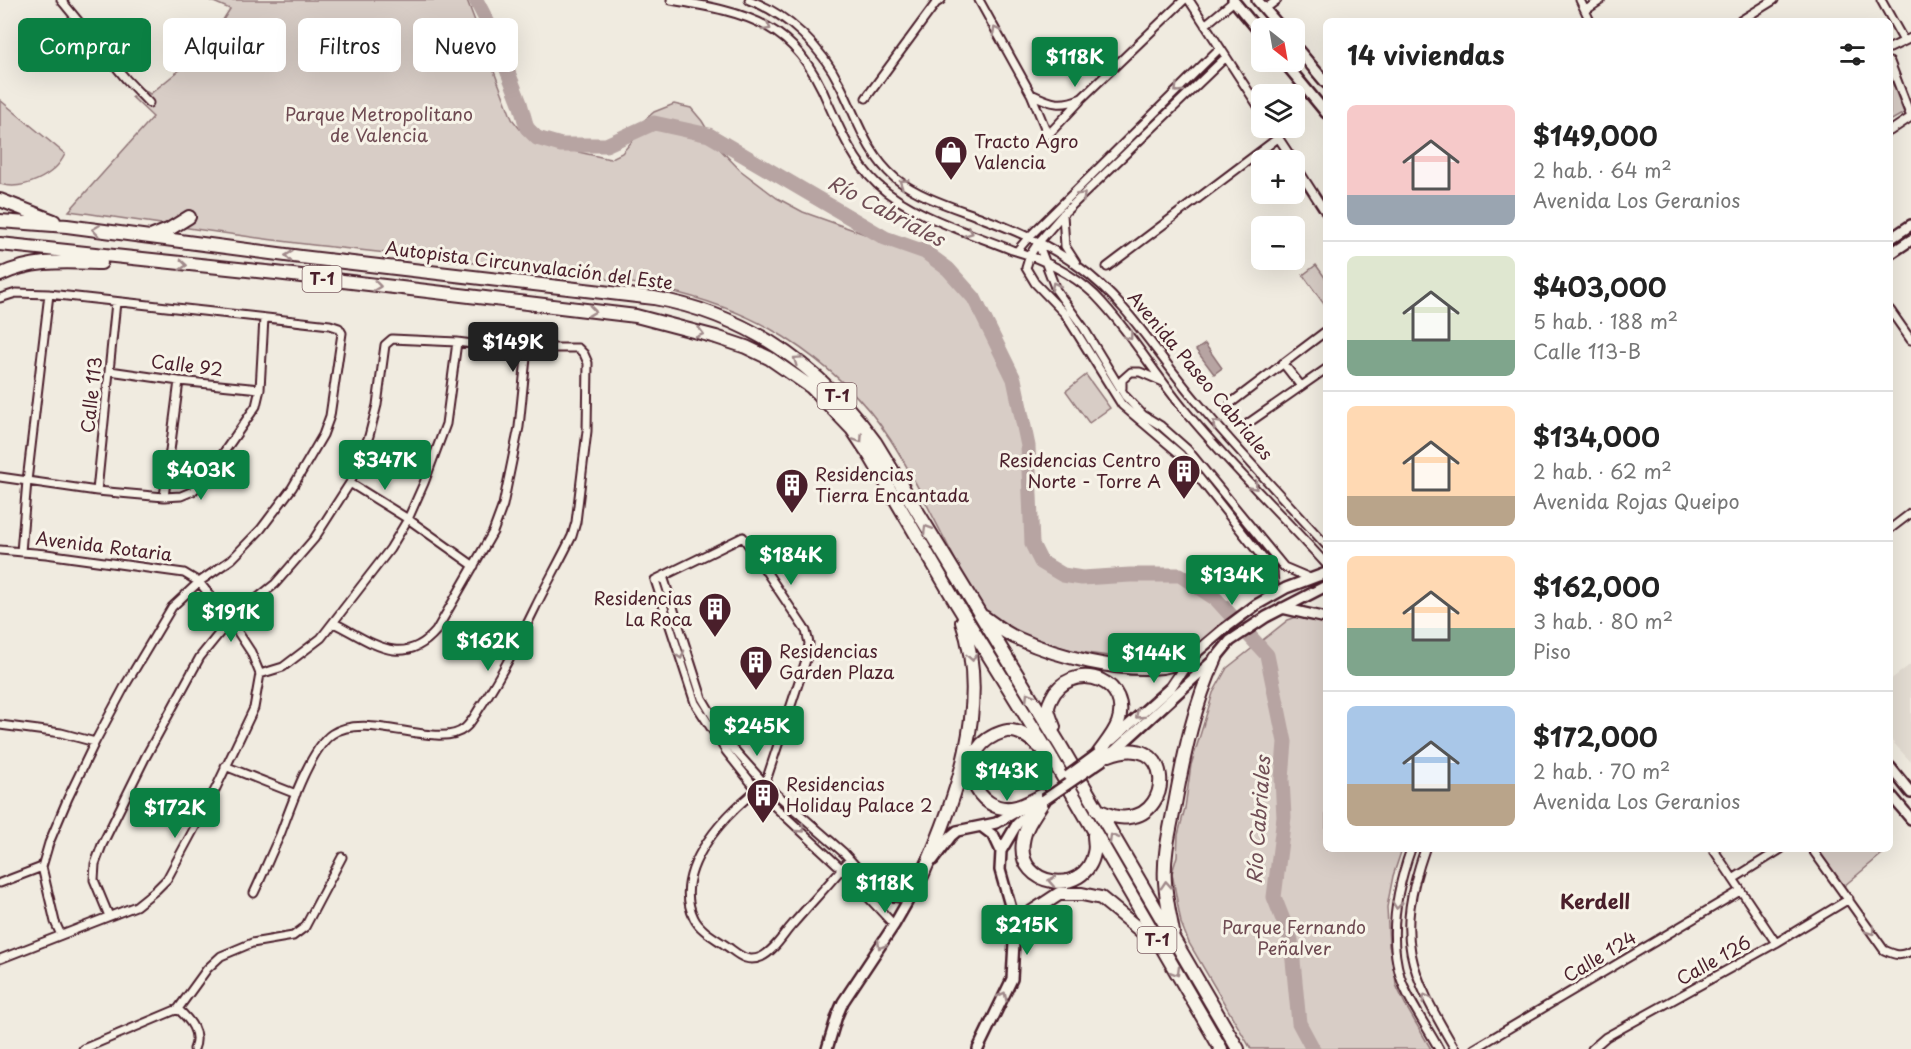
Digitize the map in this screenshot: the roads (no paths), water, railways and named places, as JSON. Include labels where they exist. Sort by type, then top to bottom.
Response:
[{"type":"highway","points":[[0,200],[67,226]]},
{"type":"highway","points":[[151,237],[189,217],[185,225],[186,231],[196,243]]},
{"type":"highway","name":"Autopista Circunvalación del Este","points":[[0,221],[67,226],[301,257],[654,298],[699,309],[750,330],[800,361],[856,415],[875,442],[1060,745],[1238,1049]]},
{"type":"highway","name":"Autopista Circunvalación del Este","points":[[0,244],[276,273],[636,316],[746,347],[769,358],[811,387],[852,429],[1050,755],[1221,1049]]},
{"type":"highway","points":[[0,275],[15,268],[42,262],[157,262]]},
{"type":"highway","points":[[922,876],[949,810],[965,751],[973,698],[973,668],[969,642],[955,601]]},
{"type":"highway","points":[[978,612],[1017,639],[1046,650],[1092,661],[1123,667],[1164,667],[1192,656]]},
{"type":"highway","points":[[1175,942],[1165,880],[1169,833],[1182,760],[1206,678],[1216,658]]},
{"type":"highway","points":[[1060,745],[1048,709],[1051,700],[1064,683],[1081,676],[1094,677],[1110,686],[1120,702],[1119,721],[1104,756]]},
{"type":"highway","points":[[1042,798],[1005,808],[989,803],[976,788],[972,758],[981,744],[991,737],[1001,732],[1012,731],[1024,735],[1050,755]]},
{"type":"highway","points":[[1097,810],[1116,817],[1135,816],[1146,809],[1159,793],[1160,773],[1151,758],[1143,752],[1135,749],[1123,750],[1104,756]]},
{"type":"highway","points":[[1042,798],[1030,821],[1023,842],[1026,862],[1041,879],[1052,883],[1063,882],[1084,872],[1090,865],[1095,852],[1093,831]]},
{"type":"highway","points":[[1015,922],[1059,894],[1082,894],[1101,898],[1138,926],[1163,950]]},
{"type":"street","points":[[61,0],[126,80],[149,104]]},
{"type":"street","name":"Avenida Paseo Cabriales","points":[[671,0],[722,8],[749,17],[778,33],[801,54],[819,80],[844,139],[859,162],[877,184],[900,202],[1030,255],[1071,277],[1094,294],[1188,414],[1323,561]]},
{"type":"street","name":"Avenida Paseo Cabriales","points":[[749,0],[762,5],[784,19],[811,42],[841,85],[869,148],[897,179],[950,206],[1038,243],[1078,265],[1104,287],[1126,310],[1198,403],[1323,542]]},
{"type":"street","points":[[979,0],[1031,94],[1048,135],[1082,98],[1184,0]]},
{"type":"street","points":[[1189,0],[1251,95]]},
{"type":"street","points":[[1257,0],[1273,18]]},
{"type":"street","points":[[1265,9],[1277,0]]},
{"type":"street","points":[[1580,0],[1589,18]]},
{"type":"street","points":[[1586,10],[1601,0]]},
{"type":"street","points":[[1745,18],[1774,0]]},
{"type":"street","points":[[1881,0],[1908,39],[1893,46]]},
{"type":"street","points":[[866,98],[937,1]]},
{"type":"street","points":[[1205,25],[1233,1],[1251,22]]},
{"type":"street","points":[[1017,251],[1220,48]]},
{"type":"street","points":[[1226,57],[1063,214],[1038,243],[1030,255],[1026,268],[1035,283],[1065,314],[1122,405],[1181,455],[1273,571],[1274,584],[1267,599]]},
{"type":"street","points":[[1305,58],[1323,79]]},
{"type":"street","points":[[1893,70],[1911,117],[1893,129]]},
{"type":"street","points":[[1292,72],[1323,108]]},
{"type":"street","points":[[1031,94],[1046,102],[1068,104],[1082,98]]},
{"type":"street","points":[[1107,267],[1278,138],[1286,150]]},
{"type":"street","points":[[1305,179],[1323,207]]},
{"type":"street","points":[[1063,214],[1065,246],[1078,265]]},
{"type":"street","points":[[1893,237],[1911,225]]},
{"type":"street","points":[[1893,252],[1911,240]]},
{"type":"street","points":[[1038,243],[1056,290],[1083,327],[1125,396],[1143,415],[1161,426],[1187,449],[1284,567],[1310,578]]},
{"type":"street","points":[[0,298],[16,293],[49,294],[330,325],[339,328],[342,333],[330,416],[323,435],[292,488],[261,529],[232,559],[198,582],[172,607],[126,684],[95,742],[49,843],[42,867],[55,922],[61,935]]},
{"type":"street","points":[[21,552],[49,294]]},
{"type":"street","name":"Calle 113","points":[[97,491],[116,302]]},
{"type":"street","points":[[1893,314],[1911,340]]},
{"type":"street","points":[[0,477],[97,491],[164,497],[181,496],[193,491],[206,478],[256,406],[260,389],[264,318]]},
{"type":"street","points":[[1231,403],[1323,333]]},
{"type":"street","points":[[109,916],[94,880],[95,864],[102,845],[145,758],[200,657],[230,620],[256,601],[314,539],[350,483],[369,436],[377,405],[385,345],[388,341],[409,338],[504,348],[578,348],[585,354],[588,363],[587,421],[576,522],[572,536],[495,686],[466,728],[454,734],[420,733],[370,726],[345,728],[332,734],[320,745],[296,794],[254,893]]},
{"type":"street","points":[[0,959],[136,906],[167,879],[211,798],[254,708],[260,674],[283,667],[316,642],[334,623],[390,549],[408,519],[446,424],[457,342]]},
{"type":"street","points":[[334,623],[387,650],[399,652],[412,650],[426,643],[436,631],[493,532],[503,505],[519,427],[527,348]]},
{"type":"street","points":[[1283,363],[1301,386]]},
{"type":"street","name":"Calle 92","points":[[110,371],[260,389]]},
{"type":"street","points":[[1247,424],[1323,371]]},
{"type":"street","points":[[1125,396],[1122,381],[1131,372],[1140,372],[1162,381]]},
{"type":"street","points":[[164,497],[179,381]]},
{"type":"street","points":[[350,483],[408,519],[474,566]]},
{"type":"street","points":[[1893,527],[1911,513]]},
{"type":"street","points":[[659,578],[743,537],[806,631],[809,643],[807,657],[765,784],[739,804],[698,855],[688,892],[694,919],[701,928],[745,959],[754,960],[764,956],[849,860]]},
{"type":"street","name":"Avenida Rotaria","points":[[0,550],[184,573],[198,582],[230,620],[251,652],[260,674]]},
{"type":"street","points":[[1104,756],[1171,687],[1192,656],[1224,629],[1256,605],[1286,588],[1323,574]]},
{"type":"street","points":[[659,578],[702,698],[730,745],[765,784],[849,860],[878,891],[888,897],[909,900]]},
{"type":"street","points":[[659,578],[695,703],[726,751],[757,790],[842,868],[894,925]]},
{"type":"street","points":[[827,1049],[843,1002],[894,925],[922,876],[951,836],[964,828],[982,827],[1011,816],[1042,798],[1104,756],[1216,658],[1230,641],[1266,617],[1323,588]]},
{"type":"street","points":[[1282,608],[1323,617]]},
{"type":"street","points":[[0,725],[61,733],[95,742]]},
{"type":"street","points":[[225,766],[296,794]]},
{"type":"street","points":[[1893,771],[1911,793]]},
{"type":"street","points":[[978,1049],[1012,979],[1015,922],[1000,870],[1001,851],[1017,824],[1042,798]]},
{"type":"street","points":[[1893,798],[1911,819]]},
{"type":"street","points":[[982,827],[994,836],[1001,851]]},
{"type":"street","points":[[1410,852],[1403,871],[1398,897],[1395,945],[1400,974],[1407,991],[1439,1049]]},
{"type":"street","points":[[1424,852],[1410,902],[1411,954],[1419,984],[1455,1049]]},
{"type":"street","points":[[1715,852],[1776,944]]},
{"type":"street","points":[[1733,879],[1776,852]]},
{"type":"street","points":[[1814,852],[1884,950],[1895,956],[1911,951]]},
{"type":"street","points":[[83,1049],[178,1009],[207,969],[221,956],[252,943],[293,936],[305,927],[342,857]]},
{"type":"street","points":[[0,883],[42,867]]},
{"type":"street","name":"Calle 124","points":[[1474,1049],[1740,891]]},
{"type":"street","name":"Calle 126","points":[[1593,1049],[1606,1037],[1776,944],[1849,899]]},
{"type":"street","points":[[178,1009],[195,1030],[197,1042],[194,1049]]},
{"type":"waterway","name":"Río Cabriales","points":[[476,0],[491,29],[520,103],[527,128],[537,138],[561,145],[606,145],[654,123],[709,135],[885,238],[925,252],[948,269],[974,298],[1014,379],[1028,446],[1032,544],[1041,562],[1063,575],[1082,578],[1180,575],[1216,599],[1267,655],[1285,742],[1282,779],[1284,817],[1274,897],[1291,940],[1299,1023],[1313,1049]]},
{"type":"place","name":"Tracto Agro Valencia","points":[[951,181]]},
{"type":"place","name":"Residencias Centro Norte - Torre A","points":[[1184,500]]},
{"type":"place","name":"Residencias Tierra Encantada","points":[[792,514]]},
{"type":"place","name":"Residencias La Roca","points":[[715,638]]},
{"type":"place","name":"Residencias Garden Plaza","points":[[756,691]]},
{"type":"place","name":"Residencias Holiday Palace 2","points":[[763,824]]},
{"type":"district","name":"Kerdell","points":[[1595,902]]},
{"type":"park label","name":"Parque Metropolitano de Valencia","points":[[379,125]]},
{"type":"park label","name":"Parque Fernando Peñalver","points":[[1294,938]]}]
